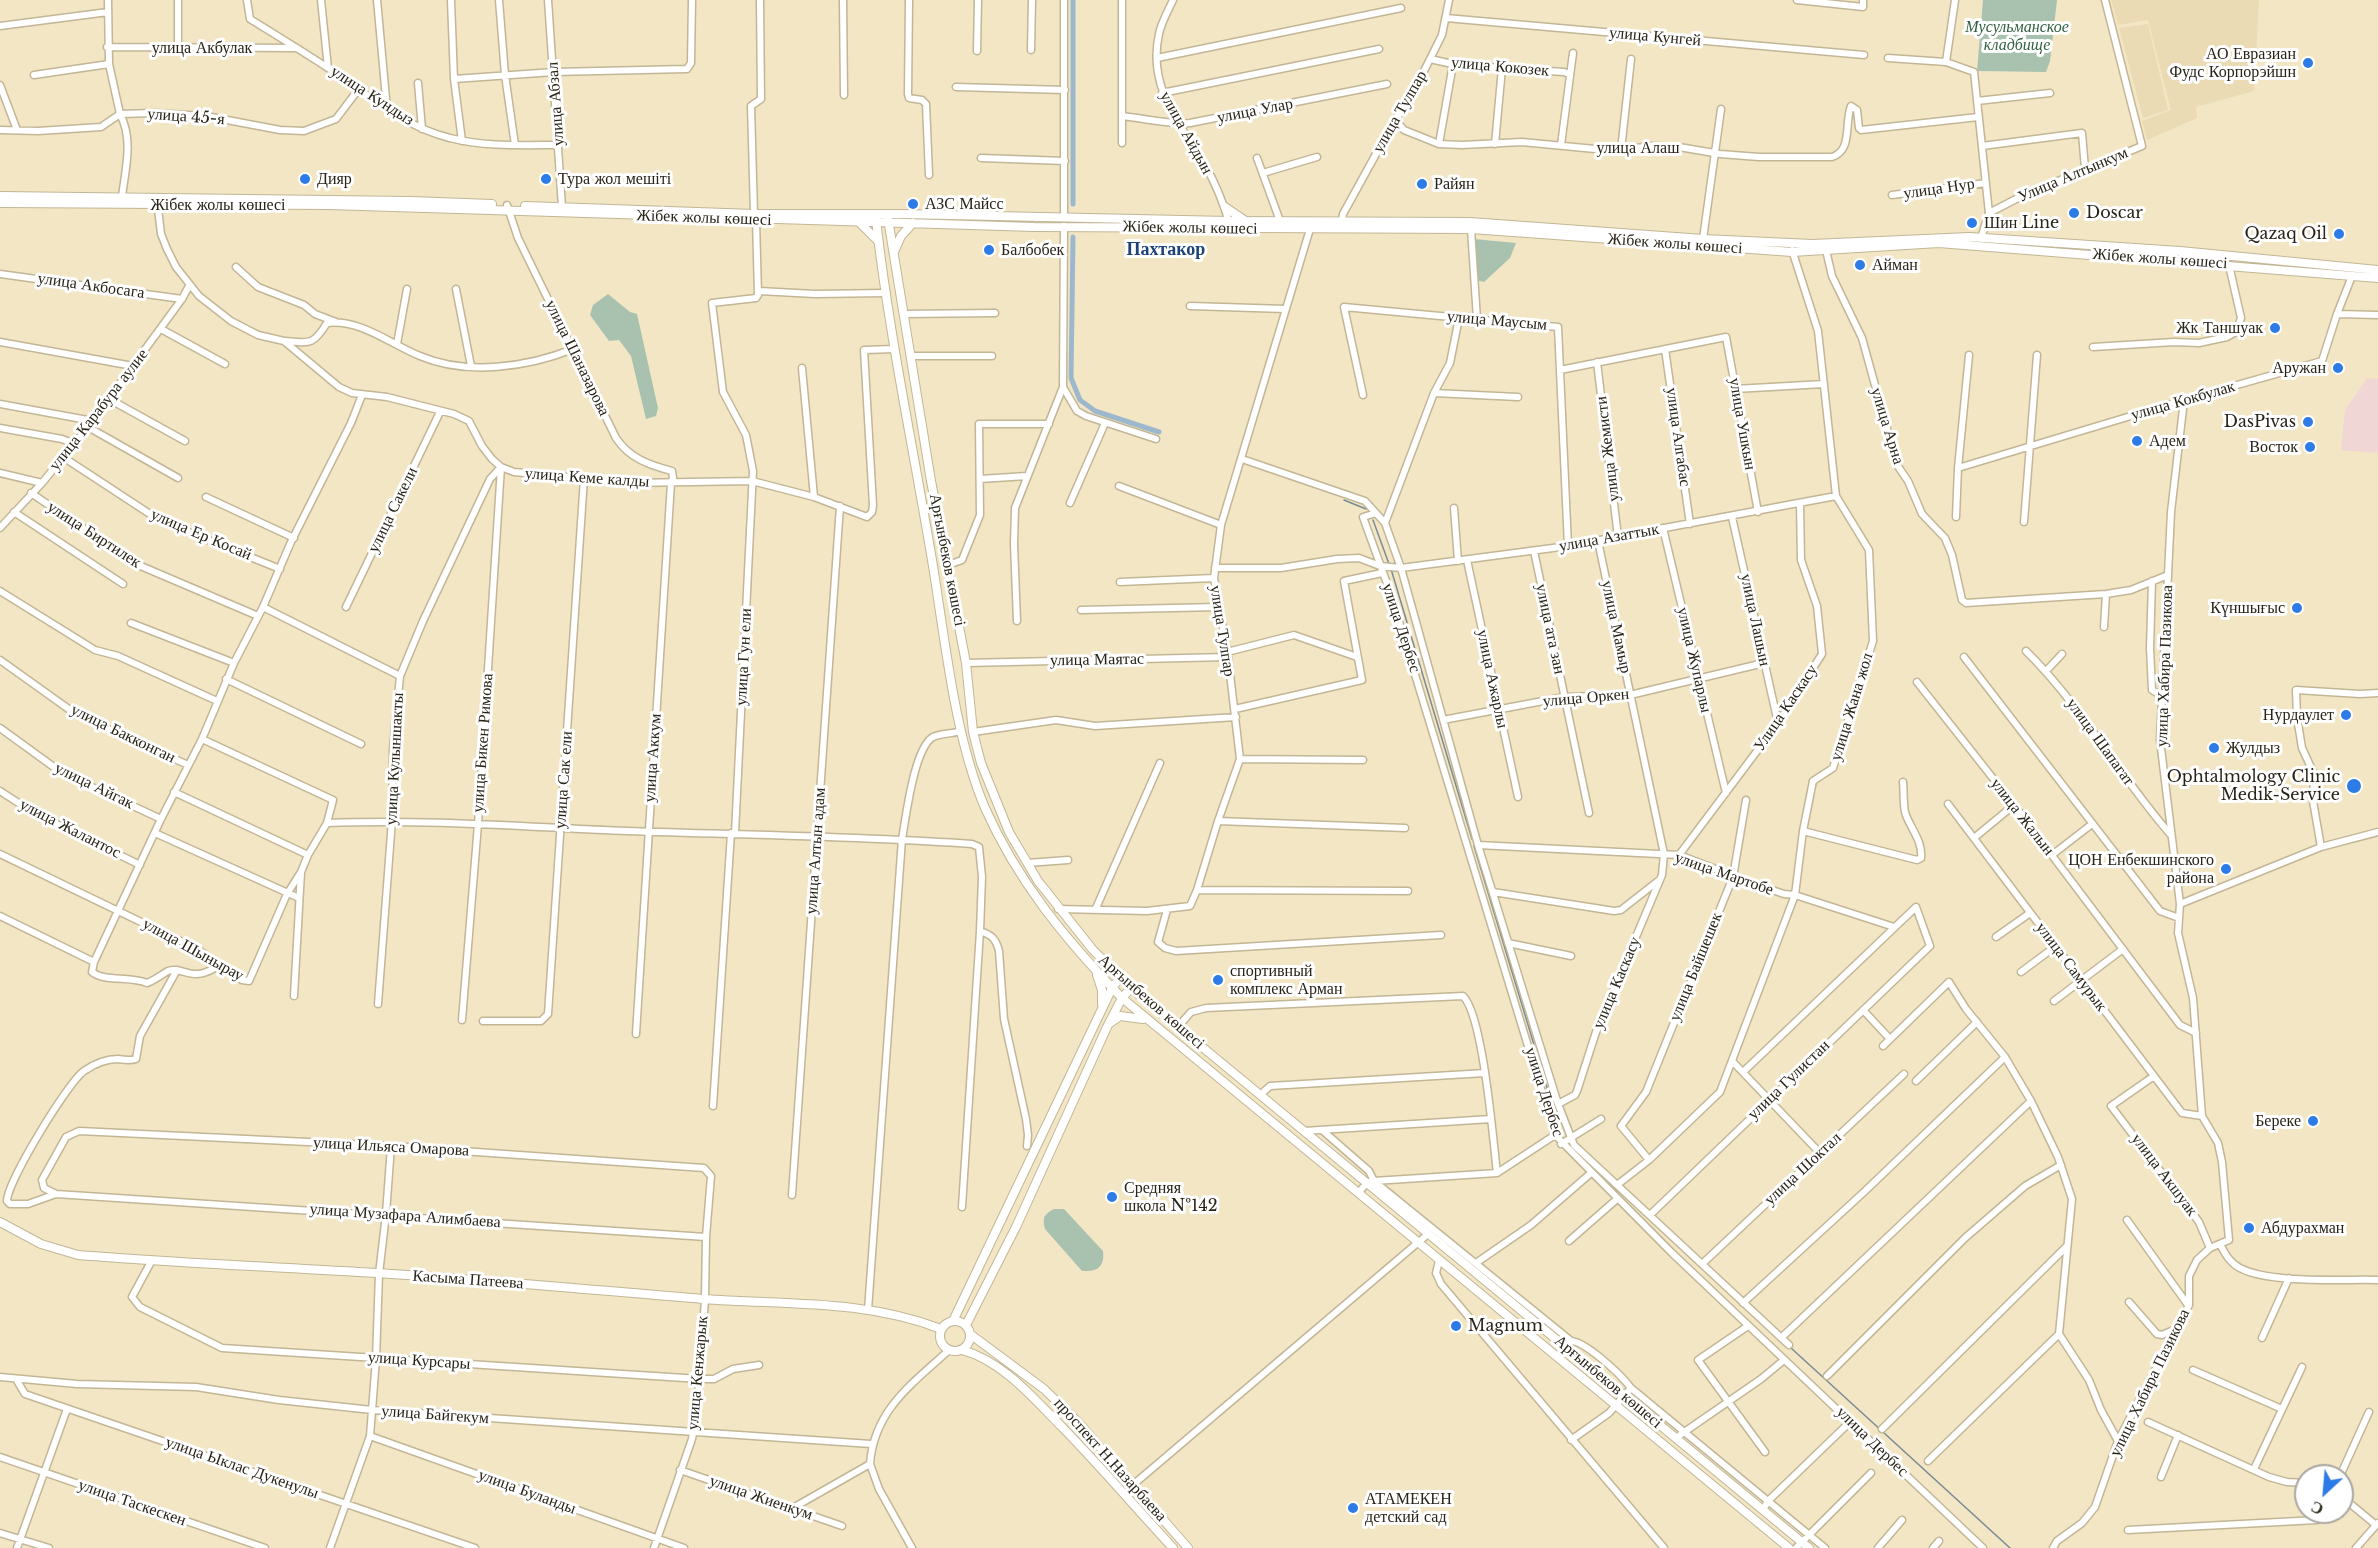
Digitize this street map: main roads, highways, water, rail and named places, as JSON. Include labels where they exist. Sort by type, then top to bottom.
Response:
[{"type":"main road","name":"Жібек жолы көшесі","points":[[0,196],[122,197],[157,201]]},
{"type":"main road","name":"Жібек жолы көшесі","points":[[0,203],[157,201],[562,207],[860,223],[876,218]]},
{"type":"main road","name":"Жібек жолы көшесі","points":[[508,207],[755,217],[1230,225],[1310,229],[1471,229],[1826,250],[1939,243],[2378,278]]},
{"type":"main road","points":[[1225,207],[1246,221]]},
{"type":"main road","name":"Арғынбеков көшесі","points":[[876,218],[895,349],[961,731],[984,806],[1030,891],[1082,958],[1146,1019],[1789,1548]]},
{"type":"main road","name":"Жібек жолы көшесі","points":[[888,219],[913,224],[1034,227],[1064,222]]},
{"type":"main road","name":"Арғынбеков көшесі","points":[[888,219],[910,356],[966,663],[973,732],[981,763],[1009,832],[1058,909],[1092,950],[1177,1028],[1370,1182],[1428,1234],[1763,1510],[1802,1546]]},
{"type":"main road","name":"Жібек жолы көшесі","points":[[1230,225],[1246,221],[1470,222],[1703,239],[1791,248],[1812,244],[1942,237],[1982,238],[2180,251],[2378,270]]},
{"type":"main road","points":[[860,223],[879,242]]},
{"type":"main road","points":[[894,254],[901,236],[913,224]]},
{"type":"main road","points":[[919,482],[932,481]]},
{"type":"main road","points":[[1097,973],[1102,1001],[1100,1015]]},
{"type":"main road","points":[[966,1325],[970,1334],[969,1344],[962,1350],[948,1351],[942,1345],[939,1337],[941,1329],[952,1321],[1112,988],[1120,978]]},
{"type":"main road","points":[[966,1325],[1016,1227],[1107,1027],[1122,998],[1131,988]]},
{"type":"main road","points":[[1107,1027],[1120,1016],[1146,1019]]},
{"type":"main road","name":"Касыма Патеева","points":[[0,1222],[41,1244],[78,1255],[379,1274],[705,1299],[798,1302],[868,1310],[941,1329]]},
{"type":"main road","points":[[952,1321],[966,1325]]},
{"type":"main road","name":"проспект Н.Назарбаева","points":[[970,1334],[1044,1389],[1090,1434],[1188,1548]]},
{"type":"main road","name":"проспект Н.Назарбаева","points":[[962,1350],[973,1353],[997,1367],[1026,1392],[1074,1439],[1173,1548]]},
{"type":"waterway","points":[[1073,0],[1073,204]]},
{"type":"waterway","points":[[1073,237],[1071,378],[1080,400],[1095,411],[1159,432]]},
{"type":"waterway","points":[[1344,500],[1366,509]]},
{"type":"waterway","points":[[1373,520],[1389,564]]},
{"type":"waterway","points":[[1391,569],[1472,839]]},
{"type":"waterway","points":[[1474,846],[1561,1134]]},
{"type":"waterway","points":[[1574,1150],[1619,1191]]},
{"type":"waterway","points":[[1791,1348],[2010,1548]]},
{"type":"place","name":"АО Евразиан Фудс Корпорэйшн","points":[[2308,63]]},
{"type":"place","name":"Дияр","points":[[305,179]]},
{"type":"place","name":"Тура жол мешіті","points":[[546,179]]},
{"type":"place","name":"Райян","points":[[1422,184]]},
{"type":"place","name":"АЗС Майсс","points":[[913,204]]},
{"type":"place","name":"Doscar","points":[[2074,213]]},
{"type":"place","name":"Шин Line","points":[[1972,223]]},
{"type":"place","name":"Qazaq Oil","points":[[2339,234]]},
{"type":"place","name":"Балбобек","points":[[989,250]]},
{"type":"place","name":"Айман","points":[[1860,265]]},
{"type":"place","name":"Жк Таншуак","points":[[2275,328]]},
{"type":"place","name":"Аружан","points":[[2338,368]]},
{"type":"place","name":"DasPivas","points":[[2308,422]]},
{"type":"place","name":"Адем","points":[[2137,441]]},
{"type":"place","name":"Восток","points":[[2310,447]]},
{"type":"place","name":"Күншығыс","points":[[2297,608]]},
{"type":"place","name":"Нурдаулет","points":[[2346,715]]},
{"type":"place","name":"Жулдыз","points":[[2214,748]]},
{"type":"place","name":"Ophtalmology Clinic Medik-Service","points":[[2354,786]]},
{"type":"place","name":"ЦОН Енбекшинского района","points":[[2226,869]]},
{"type":"place","name":"спортивный комплекс Арман","points":[[1218,980]]},
{"type":"place","name":"Береке","points":[[2313,1121]]},
{"type":"place","name":"Средняя школа №142","points":[[1112,1197]]},
{"type":"place","name":"Абдурахман","points":[[2249,1228]]},
{"type":"place","name":"Magnum","points":[[1456,1326]]},
{"type":"place","name":"АТАМЕКЕН детский сад","points":[[1353,1508]]},
{"type":"district","name":"Пахтакор","points":[[1166,250]]},
{"type":"park label","name":"Мусульманское кладбище","points":[[2017,36]]}]
